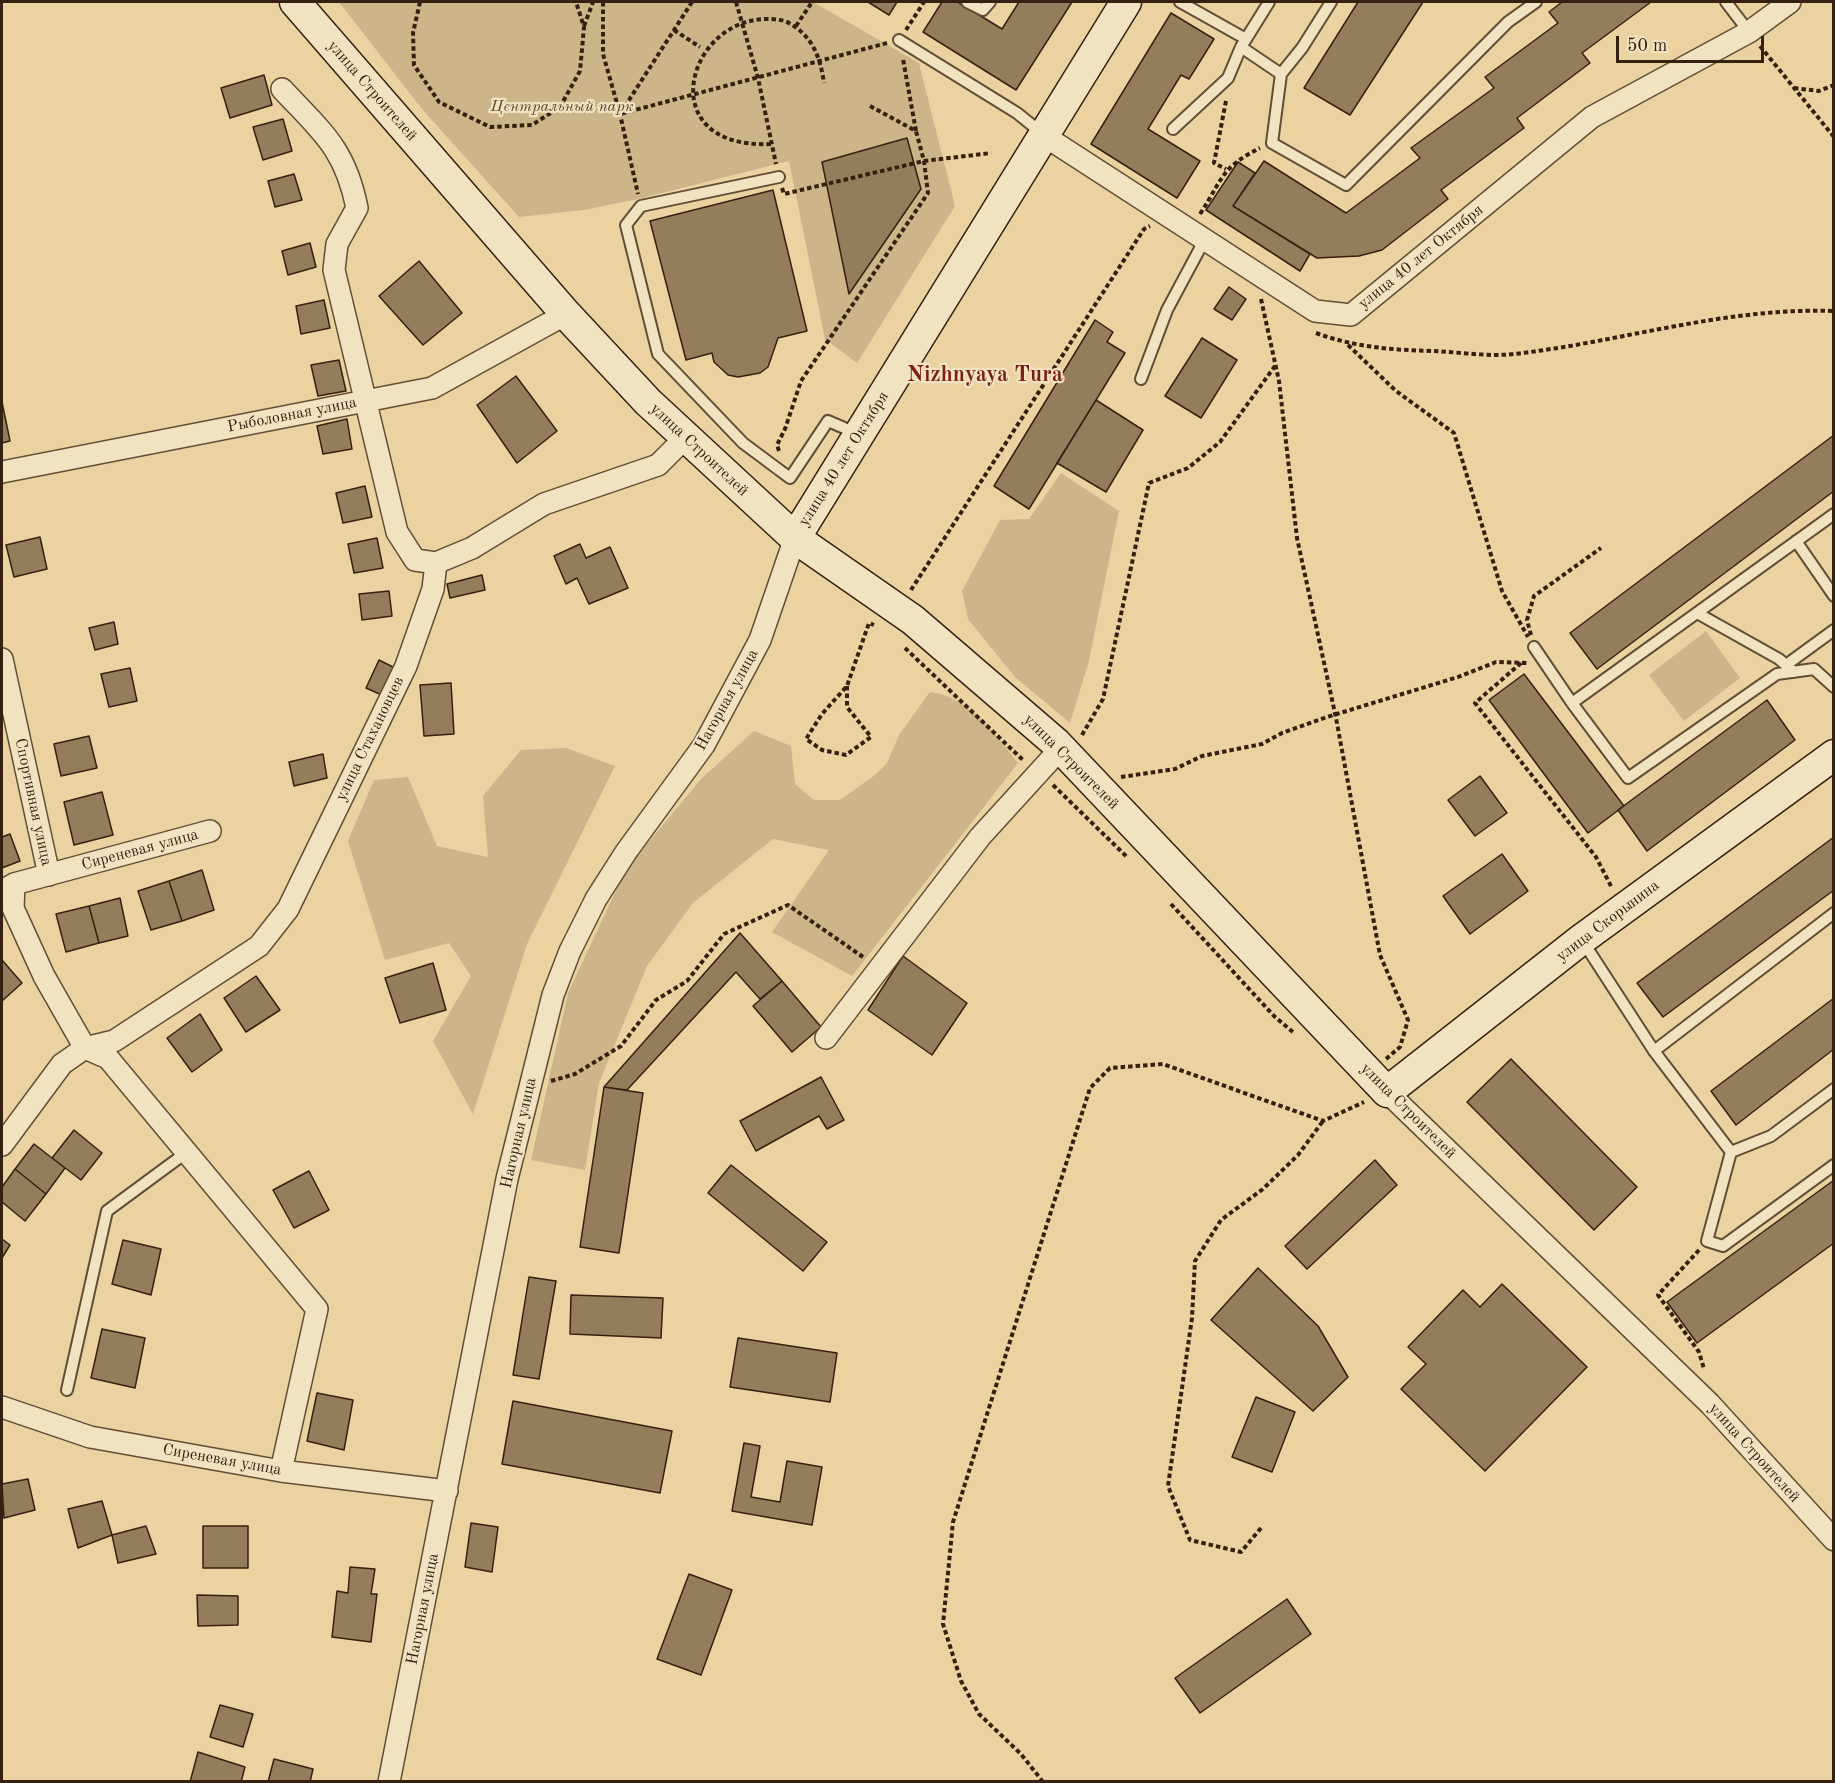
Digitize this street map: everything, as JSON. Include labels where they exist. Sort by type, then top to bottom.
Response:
[{"type":"main road","name":"улица Строителей","points":[[295,2],[566,314],[686,438],[795,538],[914,620],[1061,748],[1378,1082]]},
{"type":"main road","name":"улица 40 лет Октября","points":[[795,538],[1126,2]]},
{"type":"main road","name":"улица Скорынина","points":[[1378,1082],[1582,939],[1833,755]]},
{"type":"street","name":"улица 40 лет Октября","points":[[1043,135],[1315,312],[1351,315],[1592,117],[1749,32],[1790,2]]},
{"type":"street","points":[[282,89],[336,146],[352,180],[357,208],[338,244],[334,270],[367,401],[381,474],[397,532],[415,560],[436,563],[472,548],[544,504],[658,465],[686,438]]},
{"type":"street","name":"Рыболовная улица","points":[[2,472],[432,388],[566,314]]},
{"type":"street","name":"Нагорная улица","points":[[389,1782],[507,1179],[553,995],[570,951],[596,899],[626,852],[704,745],[760,640],[795,538]]},
{"type":"street","name":"улица Стахановцев","points":[[85,1048],[114,1041],[259,946],[288,909],[406,666],[433,589],[436,563]]},
{"type":"street","name":"Спортивная улица","points":[[2,659],[49,874]]},
{"type":"street","points":[[826,1038],[980,837],[1061,748]]},
{"type":"street","name":"Сиреневая улица","points":[[8,888],[49,874],[210,831]]},
{"type":"street","points":[[8,888],[13,908],[44,976],[85,1048],[108,1058],[317,1310],[281,1471]]},
{"type":"street","points":[[2,1145],[62,1064],[85,1048]]},
{"type":"street","name":"улица Строителей","points":[[1378,1082],[1710,1404],[1833,1540]]},
{"type":"street","name":"Сиреневая улица","points":[[2,1407],[90,1437],[281,1471],[447,1491]]},
{"type":"lane","points":[[967,2],[983,10],[990,2]]},
{"type":"lane","points":[[1180,2],[1244,43],[1281,74]]},
{"type":"lane","points":[[1173,129],[1228,78],[1244,43],[1269,2]]},
{"type":"lane","points":[[1331,2],[1302,48],[1281,74],[1272,143],[1346,185],[1508,22],[1536,2]]},
{"type":"lane","points":[[1726,2],[1749,32]]},
{"type":"lane","points":[[899,40],[1017,112],[1043,135]]},
{"type":"lane","points":[[779,177],[640,206],[626,225],[658,354],[743,443],[790,478],[828,421],[859,434]]},
{"type":"lane","points":[[1141,379],[1198,234]]},
{"type":"lane","points":[[1572,703],[1833,514]]},
{"type":"lane","points":[[1796,541],[1833,596]]},
{"type":"lane","points":[[1697,613],[1790,668],[1814,669],[1833,687]]},
{"type":"lane","points":[[1534,647],[1628,778],[1777,674],[1790,668],[1833,630]]},
{"type":"lane","points":[[1654,1051],[1833,913]]},
{"type":"lane","points":[[1582,939],[1654,1051],[1731,1152]]},
{"type":"lane","points":[[1731,1152],[1771,1136],[1833,1089]]},
{"type":"lane","points":[[67,1390],[107,1211],[187,1152]]},
{"type":"lane","points":[[1731,1152],[1707,1241],[1723,1246],[1833,1165]]},
{"type":"path","points":[[420,2],[413,33],[414,65],[439,102],[490,128],[532,125],[560,107],[580,71],[584,27],[593,2]]},
{"type":"path","points":[[576,2],[584,27]]},
{"type":"path","points":[[603,2],[603,54],[620,114],[640,206]]},
{"type":"path","points":[[620,114],[692,2]]},
{"type":"path","points":[[736,2],[758,78],[784,194],[924,161],[992,153]]},
{"type":"path","points":[[796,26],[812,2]]},
{"type":"path","points":[[620,114],[899,40],[924,2]]},
{"type":"path","points":[[733,19],[754,14],[776,16],[796,26],[812,42],[821,61],[824,83]]},
{"type":"path","points":[[674,30],[700,47]]},
{"type":"path","points":[[1749,32],[1833,137]]},
{"type":"path","points":[[707,39],[700,47],[693,67],[694,94],[699,109],[712,126],[729,139],[750,145],[771,144]]},
{"type":"path","points":[[787,476],[777,445],[785,429],[801,381],[928,193],[924,161],[899,40]]},
{"type":"path","points":[[1226,169],[1214,163],[1224,116],[1228,78]]},
{"type":"path","points":[[1793,88],[1819,91],[1833,85]]},
{"type":"path","points":[[870,106],[916,131]]},
{"type":"path","points":[[1198,234],[1226,169],[1236,160],[1272,143]]},
{"type":"path","points":[[847,686],[822,714],[806,739],[822,750],[846,755],[871,737],[847,707],[847,686],[869,623],[884,628],[898,609],[1144,230],[1153,224]]},
{"type":"path","points":[[1260,295],[1275,366],[1297,538],[1335,714],[1380,955],[1408,1020],[1400,1047],[1378,1082],[1323,1121],[1298,1155],[1263,1189],[1221,1220],[1195,1262],[1192,1318],[1168,1486],[1190,1540],[1241,1552],[1261,1528]]},
{"type":"path","points":[[1534,647],[1502,591],[1454,433],[1396,391],[1348,345],[1417,351],[1512,354],[1788,309],[1833,311]]},
{"type":"path","points":[[1061,748],[1083,734],[1103,699],[1149,483],[1188,468],[1220,442],[1275,366]]},
{"type":"path","points":[[1534,647],[1527,620],[1534,596],[1601,548]]},
{"type":"path","points":[[900,644],[1037,773],[1051,783],[1130,860]]},
{"type":"path","points":[[1096,785],[1125,776],[1175,769],[1202,756],[1262,744],[1282,733],[1335,714],[1458,677],[1496,662],[1545,663]]},
{"type":"path","points":[[1521,663],[1474,703],[1596,857],[1617,897]]},
{"type":"path","points":[[1170,902],[1274,1016],[1299,1037]]},
{"type":"path","points":[[530,1087],[574,1074],[621,1046],[656,1000],[687,981],[724,934],[788,905],[879,967]]},
{"type":"path","points":[[1043,1782],[1021,1754],[979,1714],[962,1681],[942,1624],[953,1522],[1090,1088],[1110,1068],[1163,1064],[1323,1121]]},
{"type":"path","points":[[1706,1374],[1699,1352],[1658,1295],[1707,1241]]},
{"type":"green space","name":"Центральный парк","points":[[339,2],[813,2],[919,63],[955,206],[857,363],[825,339],[789,161],[638,199],[584,210],[519,217],[422,109]]},
{"type":"green space","points":[[1061,473],[1119,511],[1089,661],[1070,723],[1015,677],[968,619],[962,591],[1000,520],[1029,519]]},
{"type":"green space","points":[[1706,631],[1740,678],[1684,721],[1649,675]]},
{"type":"green space","points":[[930,692],[944,695],[969,709],[991,729],[1018,763],[852,976],[772,932],[829,850],[773,839],[693,903],[647,966],[599,1083],[585,1170],[531,1160],[568,993],[626,869],[702,778],[754,731],[791,746],[795,784],[814,800],[840,800],[875,775],[887,763],[899,735]]},
{"type":"green space","points":[[566,748],[615,766],[527,944],[473,1114],[433,1041],[471,976],[449,943],[385,960],[348,841],[374,780],[408,777],[437,846],[488,857],[483,796],[521,750]]},
{"type":"building","points":[[868,2],[897,2],[889,15]]},
{"type":"building","points":[[942,2],[958,2],[1002,29],[1019,2],[1072,2],[1016,90],[923,32]]},
{"type":"building","points":[[1358,2],[1423,2],[1350,115],[1304,88]]},
{"type":"building","points":[[1562,2],[1651,2],[1582,53],[1590,63],[1517,118],[1524,128],[1441,190],[1448,199],[1382,250],[1359,256],[1317,258],[1233,206],[1264,161],[1346,213],[1420,158],[1411,148],[1494,88],[1485,77],[1558,23],[1549,12]]},
{"type":"building","points":[[1171,13],[1214,39],[1189,79],[1181,75],[1148,129],[1200,161],[1177,198],[1091,144]]},
{"type":"building","points":[[264,75],[272,105],[230,118],[221,88]]},
{"type":"building","points":[[283,119],[292,151],[263,160],[253,127]]},
{"type":"building","points":[[907,138],[921,189],[849,294],[822,162]]},
{"type":"building","points":[[1238,162],[1255,173],[1233,206],[1310,254],[1300,271],[1206,210]]},
{"type":"building","points":[[294,174],[302,200],[275,207],[268,181]]},
{"type":"building","points":[[773,190],[807,331],[778,338],[768,367],[760,373],[738,377],[728,375],[714,362],[712,353],[686,360],[650,221]]},
{"type":"building","points":[[310,243],[316,267],[288,275],[282,251]]},
{"type":"building","points":[[419,261],[462,313],[423,345],[379,296]]},
{"type":"building","points":[[1229,287],[1246,299],[1232,320],[1214,309]]},
{"type":"building","points":[[324,300],[330,328],[301,334],[296,306]]},
{"type":"building","points":[[1095,320],[1113,332],[1107,342],[1125,353],[1029,509],[994,486]]},
{"type":"building","points":[[1202,338],[1237,360],[1201,418],[1165,396]]},
{"type":"building","points":[[339,360],[346,391],[318,396],[311,365]]},
{"type":"building","points":[[516,376],[557,431],[517,463],[477,405]]},
{"type":"building","points":[[1096,400],[1143,430],[1106,492],[1057,463]]},
{"type":"building","points":[[2,402],[10,441],[2,443]]},
{"type":"building","points":[[347,419],[352,449],[323,454],[317,426]]},
{"type":"building","points":[[1834,435],[1834,491],[1597,669],[1570,633]]},
{"type":"building","points":[[365,486],[372,517],[343,523],[336,493]]},
{"type":"building","points":[[40,537],[47,569],[14,577],[6,545]]},
{"type":"building","points":[[377,538],[383,568],[354,573],[348,544]]},
{"type":"building","points":[[580,544],[586,558],[610,547],[628,588],[589,604],[577,578],[566,584],[554,556]]},
{"type":"building","points":[[482,575],[485,590],[450,598],[447,584]]},
{"type":"building","points":[[389,591],[392,616],[362,620],[359,594]]},
{"type":"building","points":[[114,622],[118,644],[95,650],[89,628]]},
{"type":"building","points":[[379,660],[397,669],[384,696],[366,688]]},
{"type":"building","points":[[130,668],[137,701],[109,707],[101,674]]},
{"type":"building","points":[[1524,674],[1624,806],[1588,833],[1489,700]]},
{"type":"building","points":[[451,683],[454,734],[424,736],[420,685]]},
{"type":"building","points":[[1767,700],[1795,740],[1647,851],[1618,810]]},
{"type":"building","points":[[89,736],[97,768],[61,776],[54,744]]},
{"type":"building","points":[[323,754],[327,778],[294,786],[289,762]]},
{"type":"building","points":[[1480,776],[1507,813],[1475,836],[1448,800]]},
{"type":"building","points":[[102,792],[113,835],[74,845],[64,802]]},
{"type":"building","points":[[10,834],[20,861],[2,868],[2,837]]},
{"type":"building","points":[[1834,837],[1834,890],[1663,1017],[1637,983]]},
{"type":"building","points":[[1502,854],[1528,891],[1470,934],[1443,896]]},
{"type":"building","points":[[202,870],[214,910],[182,921],[169,881]]},
{"type":"building","points":[[169,881],[182,921],[151,930],[138,891]]},
{"type":"building","points":[[120,898],[128,936],[99,943],[89,906]]},
{"type":"building","points":[[89,906],[99,943],[66,952],[56,914]]},
{"type":"building","points":[[740,933],[782,981],[760,999],[736,972],[627,1090],[604,1087]]},
{"type":"building","points":[[903,956],[967,1003],[932,1055],[868,1010]]},
{"type":"building","points":[[2,960],[22,983],[2,1001]]},
{"type":"building","points":[[433,963],[446,1010],[400,1023],[385,978]]},
{"type":"building","points":[[256,976],[280,1010],[246,1032],[224,998]]},
{"type":"building","points":[[782,981],[821,1027],[792,1052],[753,1006]]},
{"type":"building","points":[[1834,998],[1834,1049],[1736,1125],[1711,1091]]},
{"type":"building","points":[[200,1014],[222,1050],[192,1072],[167,1038]]},
{"type":"building","points":[[1511,1059],[1637,1187],[1594,1230],[1467,1102]]},
{"type":"building","points":[[821,1077],[844,1120],[827,1129],[819,1116],[756,1151],[740,1121]]},
{"type":"building","points":[[604,1087],[643,1093],[619,1253],[580,1247]]},
{"type":"building","points":[[74,1130],[102,1153],[81,1180],[52,1158]]},
{"type":"building","points":[[34,1144],[65,1168],[46,1194],[15,1169]]},
{"type":"building","points":[[1375,1160],[1397,1185],[1307,1269],[1285,1246]]},
{"type":"building","points":[[731,1165],[827,1242],[803,1271],[708,1193]]},
{"type":"building","points":[[15,1169],[46,1194],[25,1221],[2,1202],[2,1187]]},
{"type":"building","points":[[309,1171],[329,1210],[294,1228],[273,1190]]},
{"type":"building","points":[[1834,1180],[1834,1243],[1697,1343],[1667,1302]]},
{"type":"building","points":[[2,1239],[10,1245],[2,1258]]},
{"type":"building","points":[[123,1240],[161,1249],[151,1295],[112,1284]]},
{"type":"building","points":[[1258,1268],[1318,1326],[1348,1377],[1313,1411],[1211,1320]]},
{"type":"building","points":[[529,1277],[556,1281],[539,1379],[513,1375]]},
{"type":"building","points":[[1502,1284],[1587,1367],[1485,1471],[1401,1389],[1426,1364],[1408,1347],[1463,1290],[1480,1307]]},
{"type":"building","points":[[571,1295],[663,1298],[661,1338],[570,1334]]},
{"type":"building","points":[[102,1329],[145,1338],[135,1388],[91,1378]]},
{"type":"building","points":[[738,1338],[837,1353],[830,1402],[730,1387]]},
{"type":"building","points":[[317,1393],[353,1400],[344,1450],[307,1441]]},
{"type":"building","points":[[1256,1397],[1295,1412],[1272,1472],[1232,1457]]},
{"type":"building","points":[[513,1401],[672,1431],[660,1493],[502,1464]]},
{"type":"building","points":[[744,1443],[760,1446],[751,1497],[780,1502],[787,1461],[822,1467],[812,1525],[732,1511]]},
{"type":"building","points":[[28,1479],[35,1510],[4,1518],[2,1484]]},
{"type":"building","points":[[102,1501],[112,1535],[78,1548],[68,1509]]},
{"type":"building","points":[[471,1523],[498,1527],[492,1572],[465,1567]]},
{"type":"building","points":[[146,1526],[156,1554],[118,1563],[112,1535]]},
{"type":"building","points":[[203,1526],[248,1526],[248,1568],[203,1568]]},
{"type":"building","points":[[350,1567],[375,1569],[371,1594],[377,1594],[371,1642],[332,1637],[337,1591],[348,1593]]},
{"type":"building","points":[[689,1574],[732,1590],[701,1675],[657,1659]]},
{"type":"building","points":[[197,1595],[238,1596],[238,1625],[198,1626]]},
{"type":"building","points":[[1287,1599],[1311,1634],[1200,1713],[1175,1678]]},
{"type":"building","points":[[220,1705],[253,1714],[243,1747],[210,1737]]},
{"type":"building","points":[[198,1752],[245,1767],[241,1782],[190,1782]]},
{"type":"building","points":[[274,1759],[313,1769],[310,1782],[268,1782]]},
{"type":"district","name":"Nizhnyaya Tura","points":[[985,375]]}]
